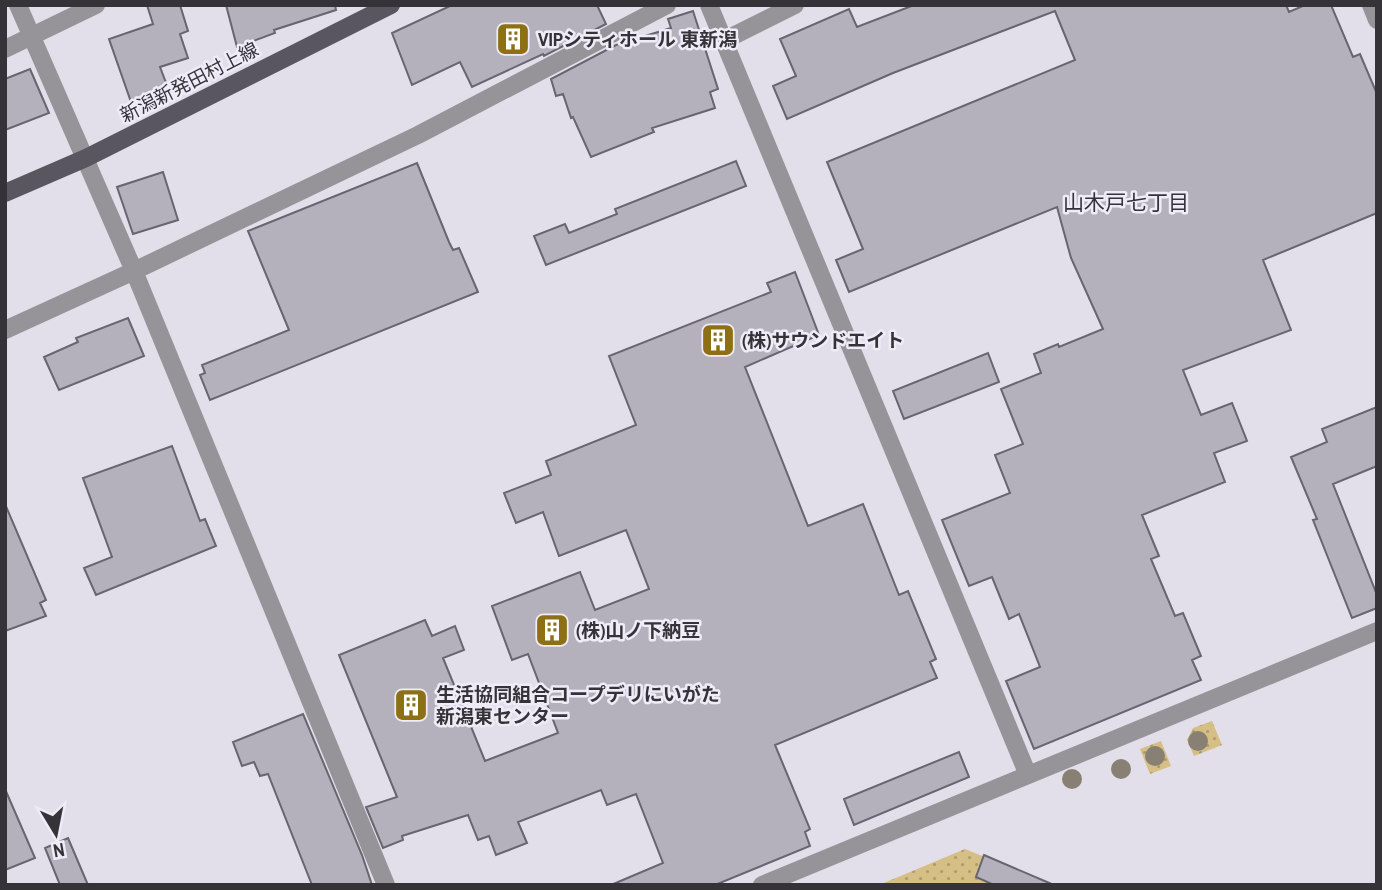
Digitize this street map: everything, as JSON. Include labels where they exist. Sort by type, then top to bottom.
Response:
[{"type":"main road","name":"新潟新発田村上線","points":[[5,193],[86,158],[364,11],[391,5]]},
{"type":"street","points":[[18,5],[134,271],[386,885]]},
{"type":"street","points":[[5,49],[96,5]]},
{"type":"street","points":[[5,330],[418,135],[667,5]]},
{"type":"street","points":[[709,5],[1028,775]]},
{"type":"street","points":[[723,41],[795,5]]},
{"type":"street","points":[[1371,5],[1377,20]]},
{"type":"street","points":[[762,885],[1377,631]]},
{"type":"shaded area","points":[[1212,721],[1222,745],[1194,756],[1187,740],[1193,728]]},
{"type":"shaded area","points":[[1161,741],[1171,766],[1150,774],[1140,749]]},
{"type":"shaded area","points":[[965,849],[1053,885],[879,885]]},
{"type":"building","points":[[147,5],[180,5],[188,31],[180,34],[188,58],[160,67],[168,88],[131,102],[109,39],[153,24]]},
{"type":"building","points":[[226,5],[335,5],[336,10],[274,30],[275,33],[237,47]]},
{"type":"building","name":"VIPシティホール 東新潟","points":[[452,5],[597,5],[606,24],[544,56],[543,54],[472,87],[460,62],[412,85],[392,33]]},
{"type":"building","points":[[914,5],[1286,5],[1289,12],[1305,5],[1331,5],[1353,57],[1360,54],[1377,94],[1377,213],[1263,260],[1291,330],[1183,370],[1201,415],[1232,403],[1247,441],[1214,453],[1225,482],[1142,515],[1159,556],[1151,559],[1175,616],[1183,613],[1201,656],[1192,660],[1201,680],[1034,749],[1006,681],[1040,667],[1019,614],[1009,619],[992,577],[969,586],[942,520],[1010,493],[995,455],[1023,444],[1001,389],[1041,373],[1034,354],[1103,329],[1071,258],[1057,207],[849,292],[836,260],[863,249],[827,162],[1075,60],[1055,11],[893,73],[787,119],[773,86],[796,76],[780,39],[849,9],[857,27]]},
{"type":"building","points":[[693,11],[718,89],[710,92],[715,108],[652,128],[654,132],[591,157],[573,117],[571,118],[563,94],[556,96],[551,79],[616,45],[671,28],[668,19]]},
{"type":"building","points":[[30,69],[49,113],[5,130],[5,79]]},
{"type":"building","points":[[736,161],[746,186],[546,265],[534,236],[565,224],[569,233],[617,214],[615,209]]},
{"type":"building","points":[[417,163],[449,242],[453,250],[459,248],[478,292],[210,400],[200,375],[205,373],[202,365],[289,330],[248,231]]},
{"type":"building","points":[[163,172],[178,220],[133,234],[117,187]]},
{"type":"building","points":[[795,272],[819,335],[745,367],[808,526],[863,504],[899,595],[908,591],[936,659],[930,662],[937,678],[775,745],[810,829],[805,832],[810,846],[715,885],[611,885],[663,863],[636,794],[607,805],[601,790],[518,822],[527,843],[496,855],[489,836],[478,840],[468,815],[402,836],[403,840],[383,848],[366,807],[397,797],[339,655],[425,620],[432,636],[455,626],[464,650],[443,658],[485,761],[558,733],[528,654],[512,660],[492,606],[580,572],[595,610],[649,589],[626,530],[559,556],[543,512],[516,523],[504,493],[551,475],[546,461],[636,425],[609,356],[771,292],[767,283]]},
{"type":"building","points":[[128,318],[144,356],[59,390],[44,357],[78,342],[76,338]]},
{"type":"building","points":[[988,353],[999,382],[904,419],[893,391]]},
{"type":"building","points":[[1377,407],[1377,466],[1333,484],[1377,595],[1377,608],[1352,618],[1313,520],[1317,519],[1291,457],[1327,442],[1322,429]]},
{"type":"building","points":[[172,446],[200,521],[205,519],[216,546],[96,595],[84,568],[112,557],[83,478]]},
{"type":"building","points":[[5,504],[46,600],[40,603],[46,616],[5,631]]},
{"type":"building","points":[[303,714],[372,885],[312,885],[268,774],[260,776],[254,762],[242,766],[233,742]]},
{"type":"building","points":[[959,752],[969,777],[854,825],[844,799]]},
{"type":"building","points":[[5,789],[35,858],[5,870]]},
{"type":"building","points":[[68,838],[88,885],[60,885],[45,848]]},
{"type":"building","points":[[984,855],[1054,885],[994,885],[976,877]]},
{"type":"place","name":"VIPシティホール 東新潟","points":[[513,39]]},
{"type":"place","name":"(株)サウンドエイト","points":[[718,340]]},
{"type":"place","name":"(株)山ノ下納豆","points":[[552,630]]},
{"type":"place","name":"生活協同組合コープデリにいがた 新潟東センター","points":[[411,705]]},
{"type":"district","name":"山木戸七丁目","points":[[1126,203]]}]
